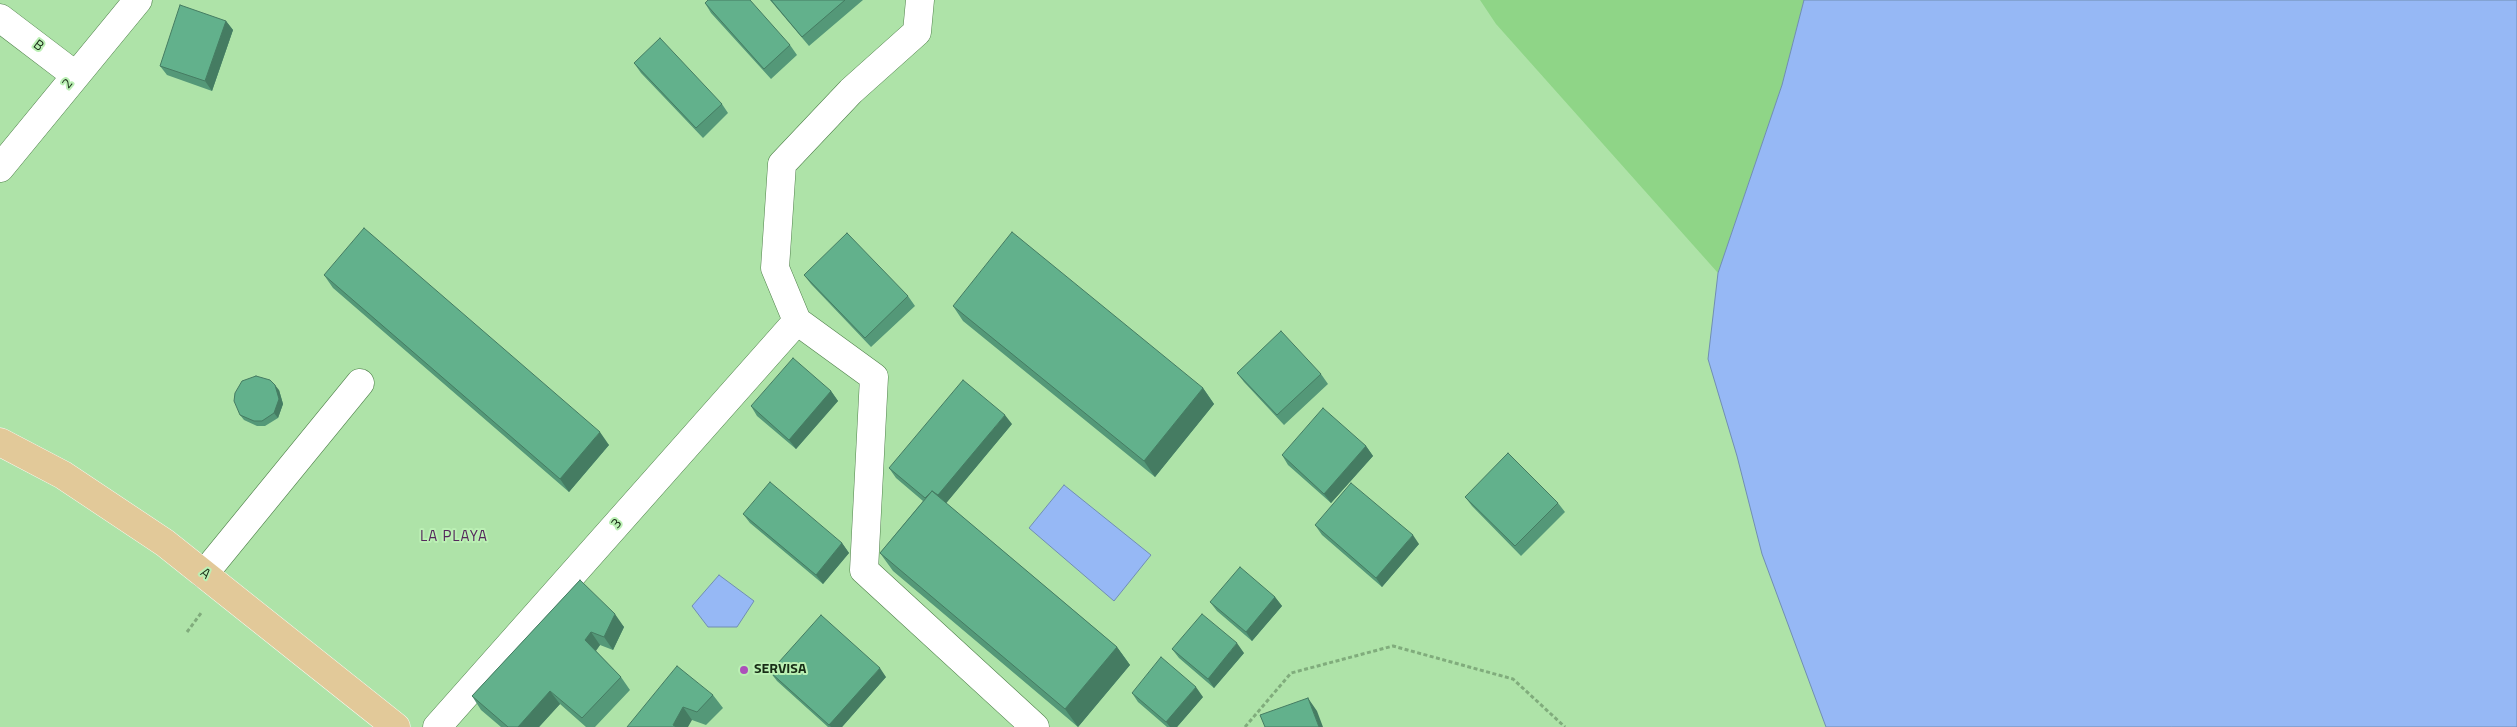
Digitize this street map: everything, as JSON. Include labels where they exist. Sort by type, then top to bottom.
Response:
[{"type":"main road","name":"A","points":[[0,442],[63,474],[166,543],[396,727]]},
{"type":"street","name":"2","points":[[0,168],[138,0]]},
{"type":"street","points":[[920,0],[917,32],[851,91],[782,164],[775,268],[797,321],[874,378],[864,570],[1035,727]]},
{"type":"street","name":"B","points":[[0,18],[75,75]]},
{"type":"street","name":"3","points":[[437,727],[797,321]]},
{"type":"street","points":[[204,574],[360,383]]},
{"type":"path","points":[[1245,727],[1291,673],[1393,646],[1513,679],[1564,727]]},
{"type":"green space","points":[[1480,0],[1804,0],[1782,85],[1718,273],[1496,24]]},
{"type":"water","points":[[1804,0],[2517,0],[2517,727],[1826,727],[1762,554],[1737,456],[1708,359],[1718,273],[1782,85]]},
{"type":"water","points":[[1064,485],[1151,555],[1114,601],[1029,528]]},
{"type":"water","points":[[719,575],[754,601],[737,627],[708,627],[692,606]]},
{"type":"building","points":[[708,0],[750,0],[790,45],[764,69],[705,3]]},
{"type":"building","points":[[771,0],[845,0],[802,37]]},
{"type":"building","points":[[180,5],[226,21],[205,81],[160,66]]},
{"type":"building","points":[[660,38],[722,104],[696,128],[634,63]]},
{"type":"building","points":[[364,228],[600,432],[560,479],[324,275]]},
{"type":"building","points":[[1012,232],[1203,388],[1144,461],[953,306]]},
{"type":"building","points":[[847,233],[908,296],[865,338],[804,275]]},
{"type":"building","points":[[1281,331],[1321,374],[1277,415],[1237,373]]},
{"type":"building","points":[[793,358],[831,391],[789,440],[751,406]]},
{"type":"building","points":[[256,376],[270,380],[275,385],[279,399],[274,413],[262,421],[254,421],[240,415],[234,401],[235,393],[242,381]]},
{"type":"building","points":[[963,380],[1005,415],[938,495],[932,491],[925,498],[889,468]]},
{"type":"building","points":[[1323,408],[1366,446],[1324,494],[1282,455]]},
{"type":"building","points":[[1508,453],[1558,503],[1515,546],[1465,497]]},
{"type":"building","points":[[770,482],[842,543],[816,575],[743,514]]},
{"type":"building","points":[[1351,483],[1413,535],[1376,578],[1315,525]]},
{"type":"building","points":[[932,491],[1117,647],[1065,709],[880,553]]},
{"type":"building","points":[[1240,567],[1275,597],[1246,632],[1210,602]]},
{"type":"building","points":[[580,580],[615,614],[604,637],[591,632],[585,640],[621,677],[582,718],[550,691],[518,727],[508,727],[472,696]]},
{"type":"building","points":[[1202,614],[1237,643],[1208,679],[1172,649]]},
{"type":"building","points":[[821,615],[880,668],[829,725],[770,672]]},
{"type":"building","points":[[1161,657],[1196,687],[1166,722],[1132,693]]},
{"type":"building","points":[[677,666],[713,695],[697,712],[683,707],[673,725],[676,727],[627,727]]},
{"type":"building","points":[[1308,698],[1319,727],[1265,727],[1260,715]]},
{"type":"place","name":"SERVISA","points":[[744,670]]},
{"type":"district","name":"LA PLAYA","points":[[454,537]]}]
